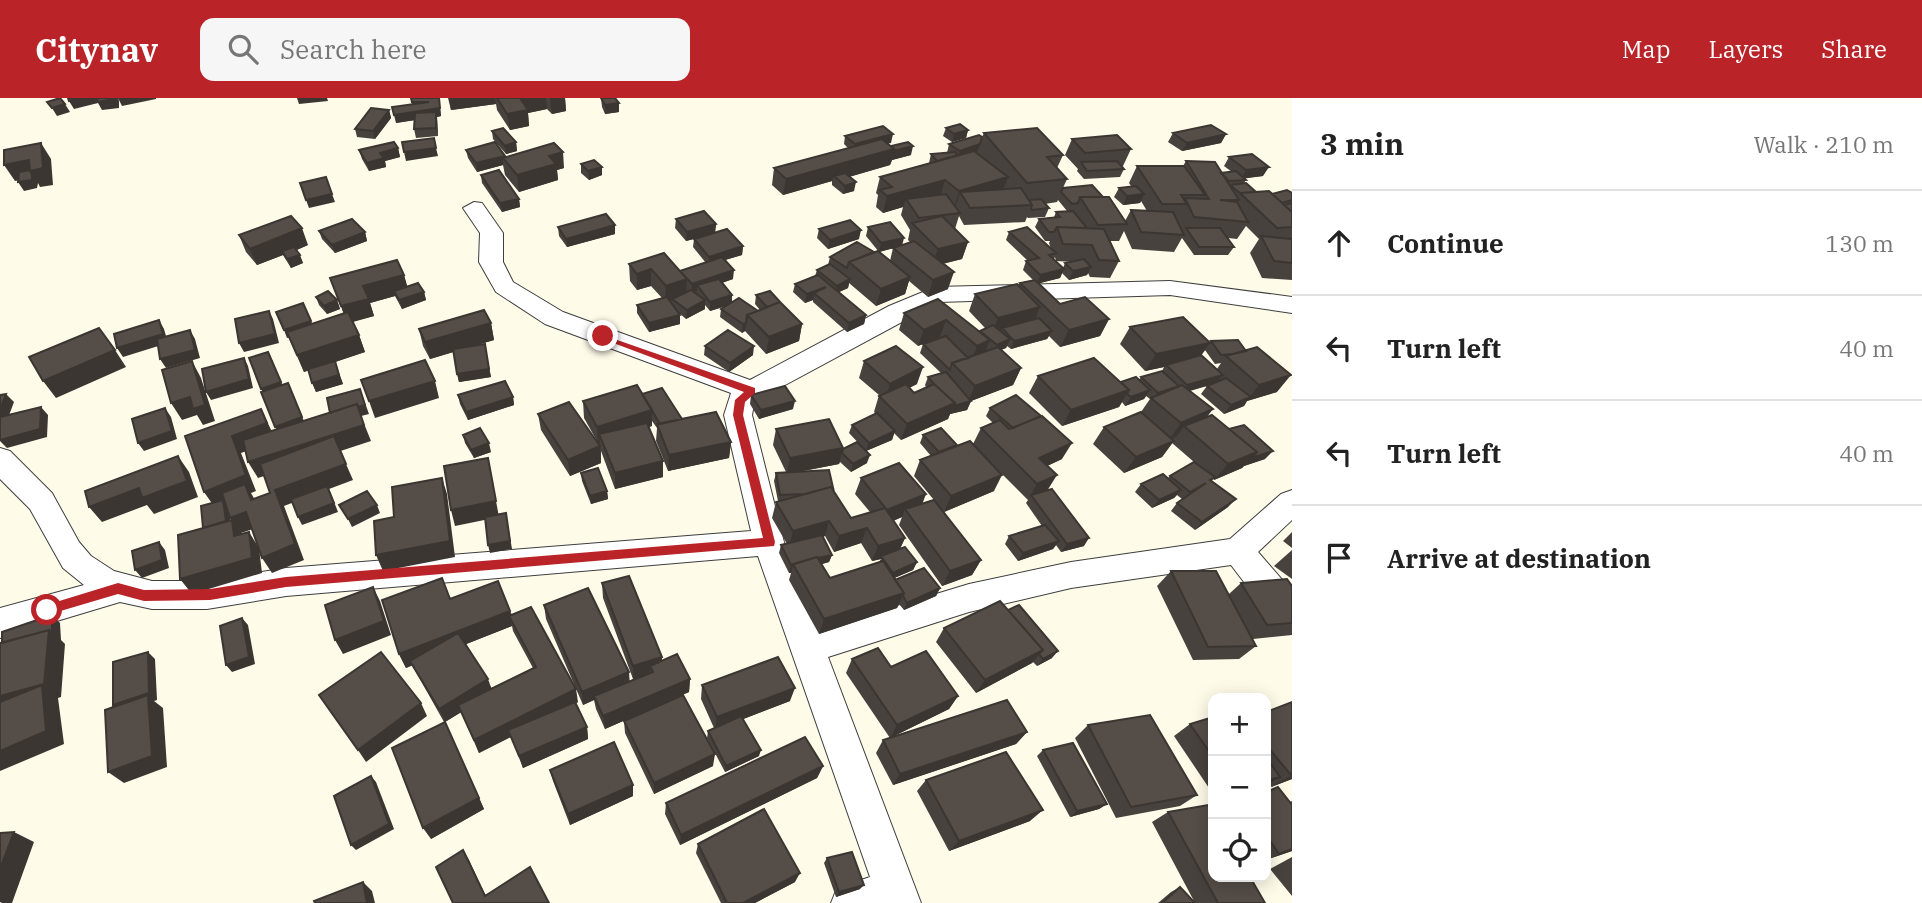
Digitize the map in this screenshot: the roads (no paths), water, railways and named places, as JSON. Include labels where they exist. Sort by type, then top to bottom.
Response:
[{"type":"street","points":[[474,208],[489,226],[496,244],[491,262],[504,287],[554,318],[751,391]]},
{"type":"street","points":[[852,903],[897,897],[769,542],[738,415],[741,400],[751,391],[935,295],[1170,288],[1292,305]]},
{"type":"street","points":[[0,459],[11,474],[41,501],[79,564],[118,589],[144,595],[210,595],[286,582],[769,542]]},
{"type":"street","points":[[807,649],[969,598],[1071,575],[1238,551],[1292,502]]},
{"type":"street","points":[[1238,551],[1272,589],[1292,619]]},
{"type":"street","points":[[0,623],[118,589]]}]
